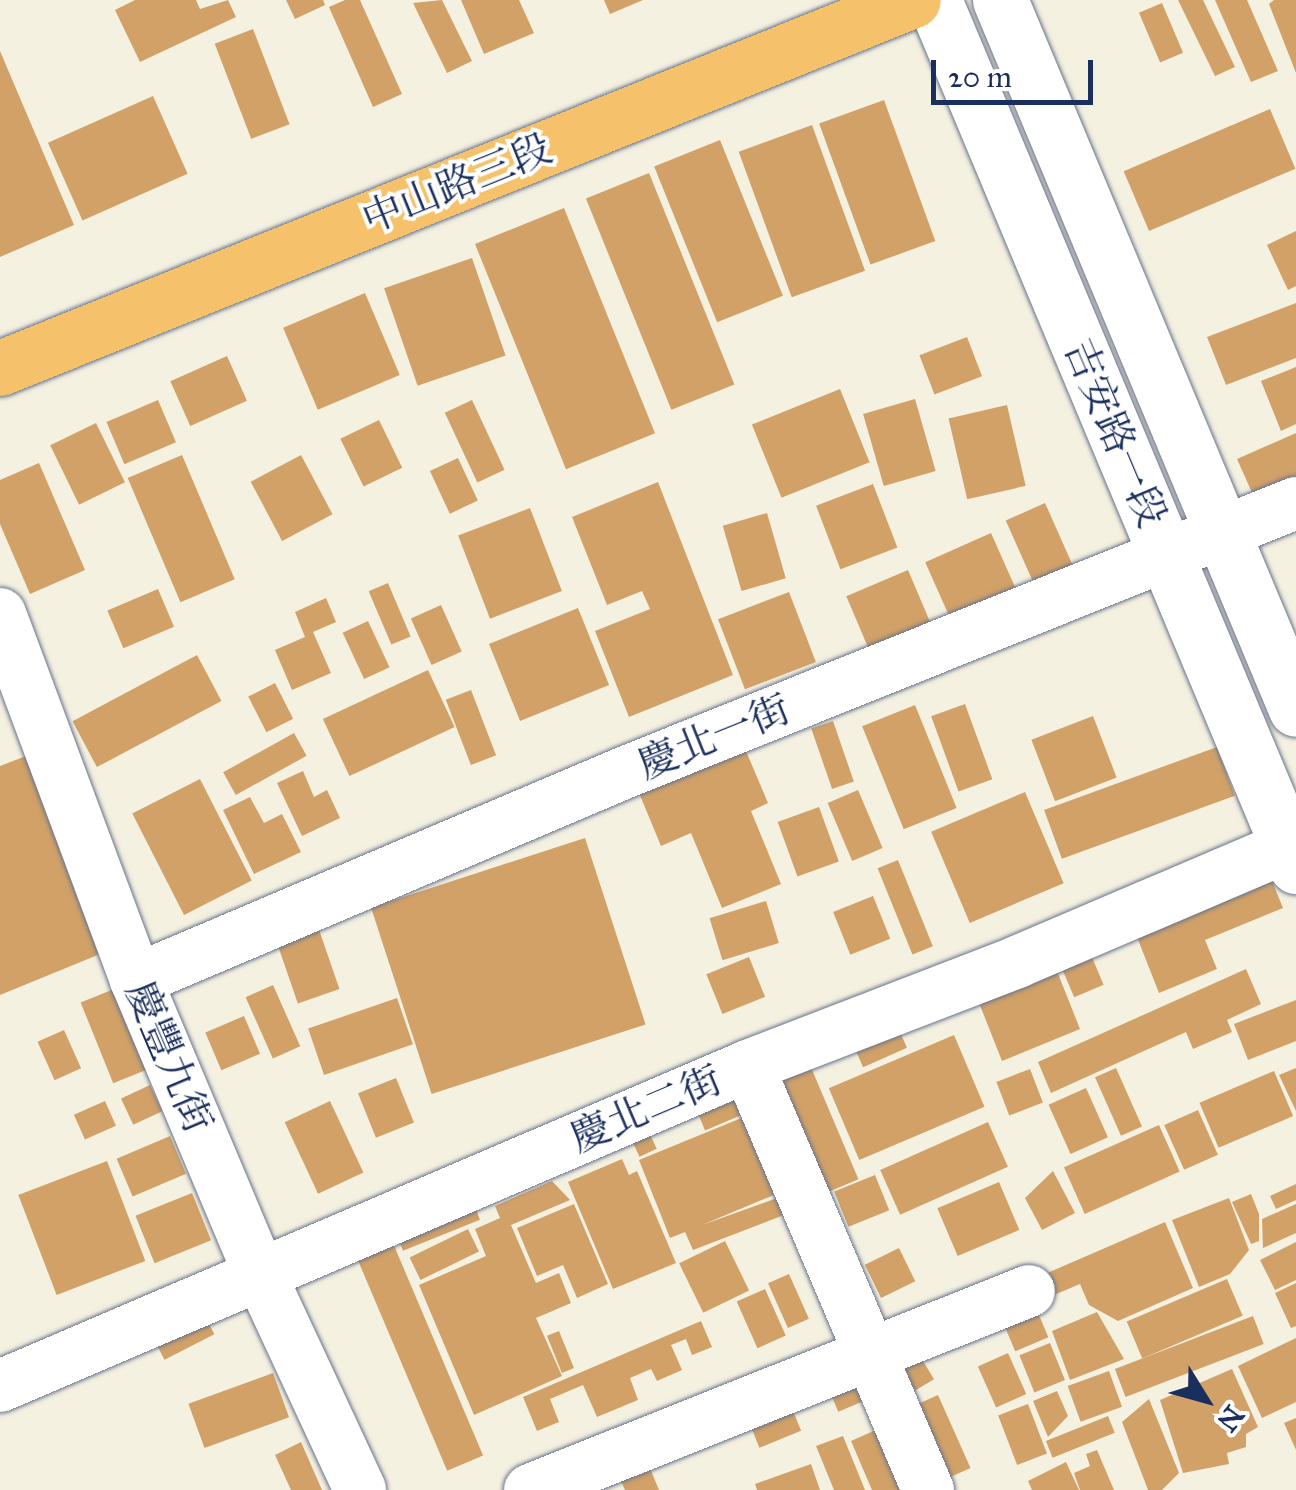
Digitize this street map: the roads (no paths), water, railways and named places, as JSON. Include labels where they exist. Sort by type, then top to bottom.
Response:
[{"type":"main road","name":"中山路三段","points":[[0,368],[913,0]]},
{"type":"street","name":"吉安路一段","points":[[934,0],[1293,851]]},
{"type":"street","name":"吉安路一段","points":[[1000,0],[1296,709]]},
{"type":"street","name":"慶北一街","points":[[136,980],[626,772],[1296,503]]},
{"type":"street","name":"慶豐九街","points":[[0,614],[136,980],[259,1272],[360,1490]]},
{"type":"street","name":"慶北二街","points":[[0,1386],[748,1066],[1293,851]]},
{"type":"street","points":[[748,1066],[872,1348],[928,1490]]},
{"type":"street","points":[[530,1490],[872,1348],[1029,1291]]}]
